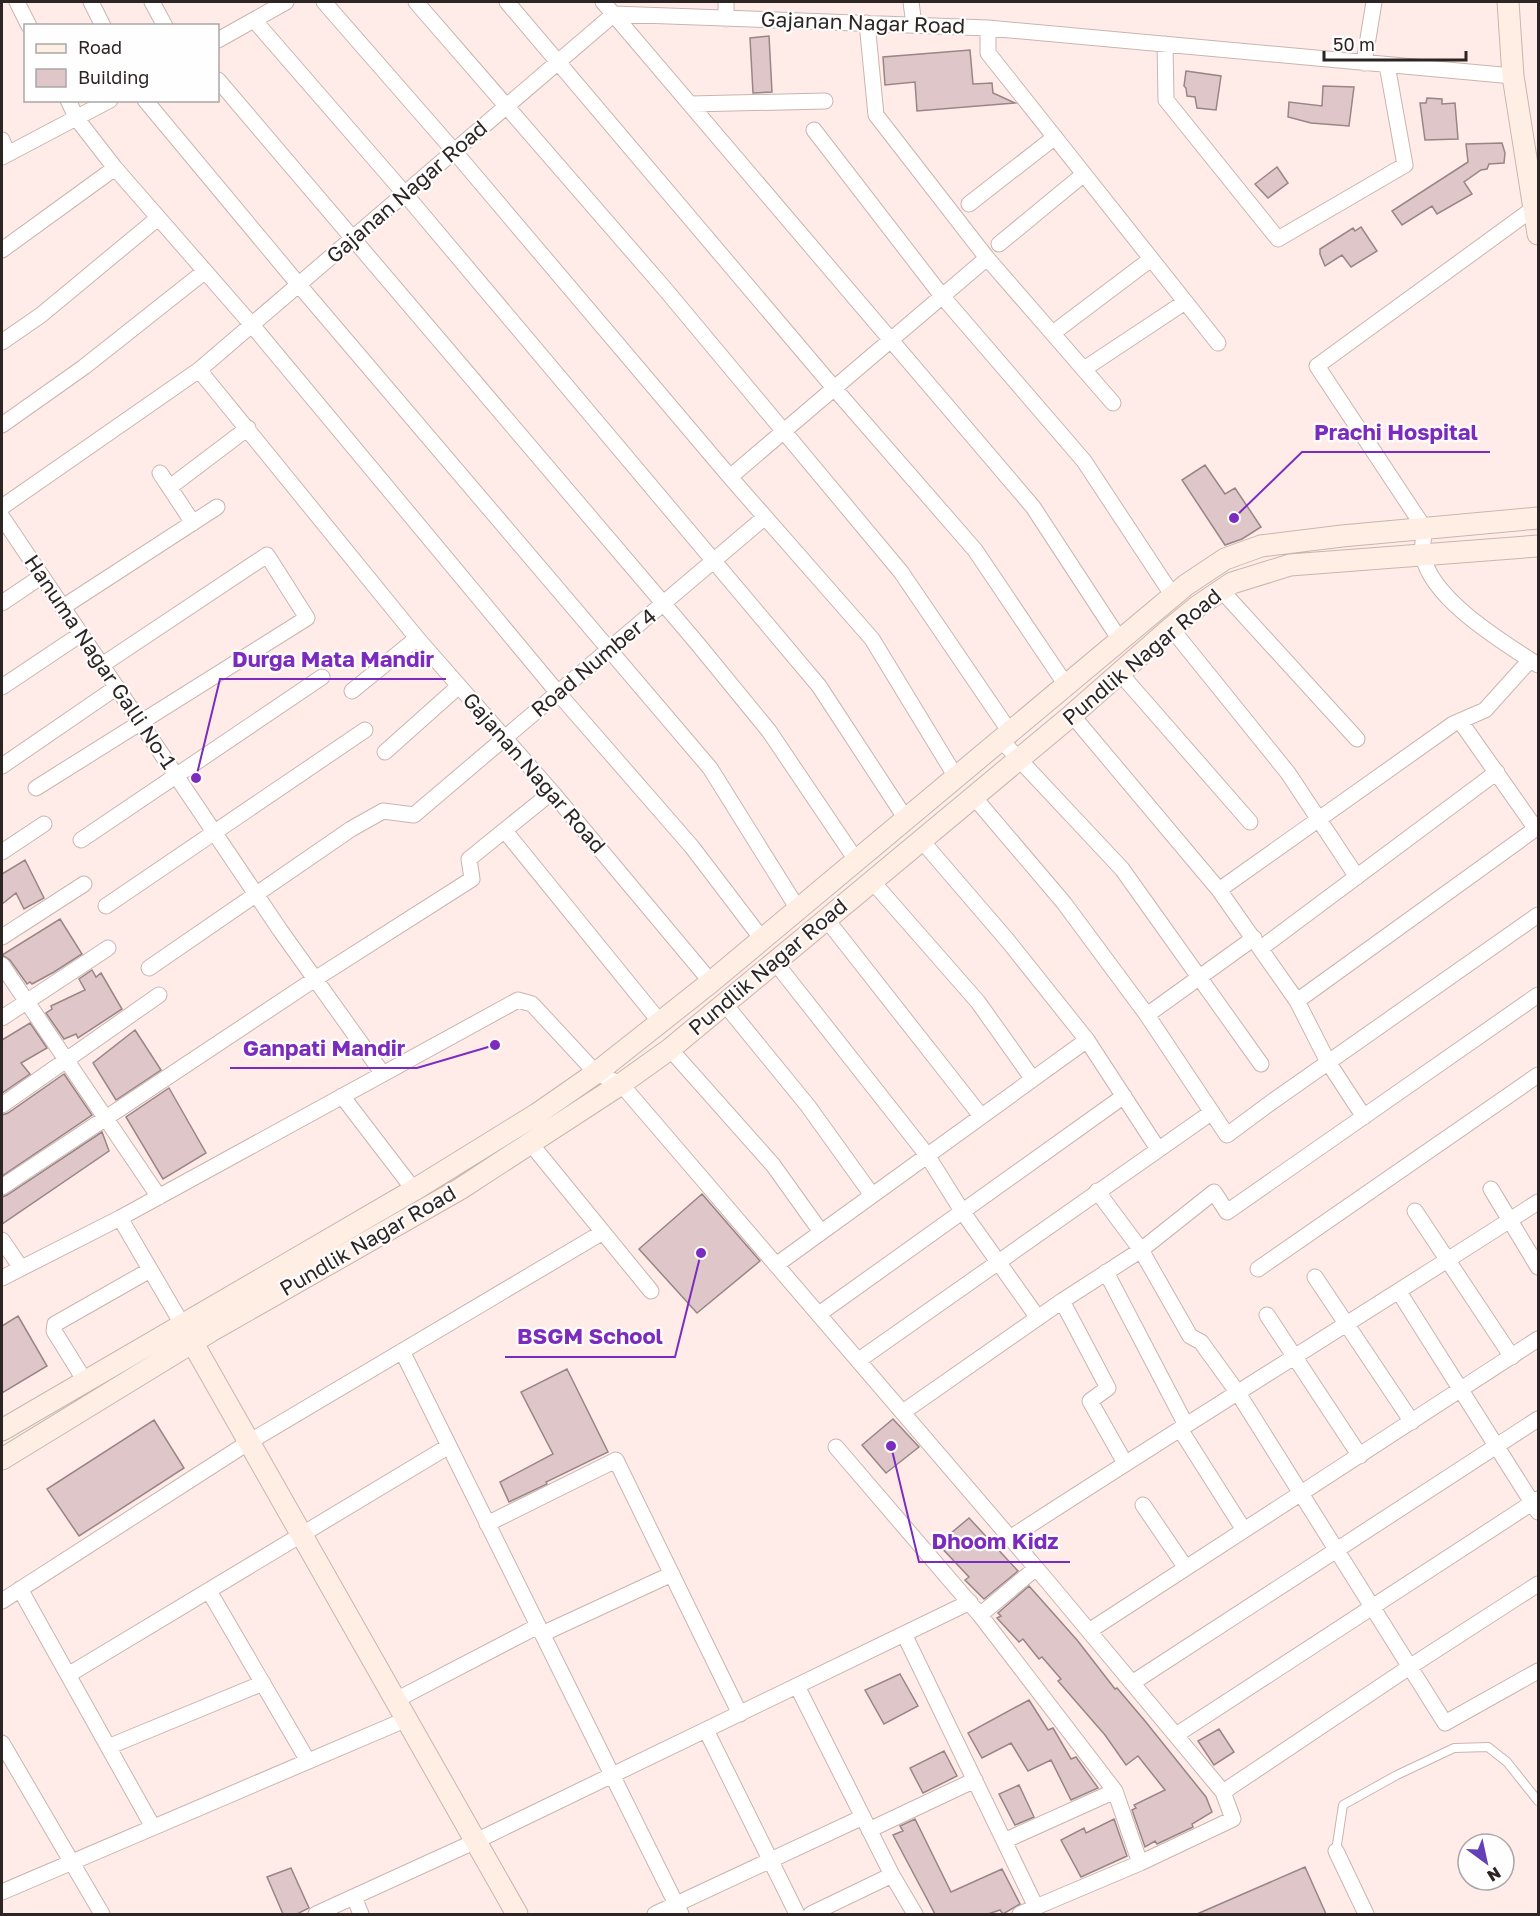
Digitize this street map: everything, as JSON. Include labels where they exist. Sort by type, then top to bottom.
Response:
[{"type":"main road","points":[[1508,2],[1513,76],[1539,234]]},
{"type":"main road","name":"Pundlik Nagar Road","points":[[2,1459],[187,1333],[537,1114],[597,1073],[711,982],[1173,596],[1225,559],[1260,546],[1539,518]]},
{"type":"main road","name":"Pundlik Nagar Road","points":[[2,1430],[85,1381],[187,1333],[460,1189],[621,1084],[670,1049],[1072,715],[1171,628],[1232,583],[1290,565],[1539,546]]},
{"type":"main road","points":[[187,1333],[518,1914]]},
{"type":"street","points":[[17,2],[28,24]]},
{"type":"street","points":[[91,2],[102,24]]},
{"type":"street","points":[[152,2],[164,24]]},
{"type":"street","points":[[219,39],[286,2]]},
{"type":"street","points":[[324,2],[454,151],[730,477],[872,639],[956,777]]},
{"type":"street","points":[[416,2],[508,105],[901,572],[1006,736],[1018,759],[1122,868],[1261,1064]]},
{"type":"street","points":[[507,2],[834,388],[975,550],[1066,685]]},
{"type":"street","points":[[603,2],[1033,507],[1120,640]]},
{"type":"street","points":[[726,2],[726,19]]},
{"type":"street","points":[[910,2],[914,25]]},
{"type":"street","points":[[1364,63],[1374,2]]},
{"type":"street","name":"Gajanan Nagar Road","points":[[2,507],[199,370],[614,14],[988,28],[1513,76]]},
{"type":"street","points":[[254,20],[405,194],[819,686],[906,819]]},
{"type":"street","points":[[867,24],[876,115],[987,258],[1113,403]]},
{"type":"street","points":[[988,28],[988,53],[1218,343]]},
{"type":"street","points":[[1165,44],[1166,100],[1278,239],[1405,165],[1387,65]]},
{"type":"street","points":[[219,81],[664,604],[769,731],[856,860]]},
{"type":"street","points":[[690,104],[825,101]]},
{"type":"street","points":[[69,102],[77,119],[115,168],[252,325],[558,693],[692,847],[762,939]]},
{"type":"street","points":[[2,140],[5,156],[107,102]]},
{"type":"street","points":[[147,102],[299,285],[710,768],[798,909]]},
{"type":"street","points":[[814,130],[942,296],[1084,461],[1173,596]]},
{"type":"street","points":[[969,204],[1055,137]]},
{"type":"street","points":[[2,250],[115,168]]},
{"type":"street","points":[[999,244],[1084,174]]},
{"type":"street","points":[[1219,890],[1460,721],[1485,710],[1534,662],[1486,632],[1442,591],[1429,572],[1422,555],[1425,529],[1317,366],[1535,200]]},
{"type":"street","points":[[2,342],[41,315],[158,218]]},
{"type":"street","points":[[730,477],[987,258]]},
{"type":"street","points":[[1053,333],[1151,259]]},
{"type":"street","points":[[2,424],[84,367],[204,272]]},
{"type":"street","points":[[1084,369],[1185,302]]},
{"type":"street","name":"Gajanan Nagar Road","points":[[199,370],[417,638],[506,738],[711,982]]},
{"type":"street","points":[[170,487],[248,428]]},
{"type":"street","points":[[160,473],[193,523]]},
{"type":"street","points":[[63,607],[217,507]]},
{"type":"street","name":"Hanuma Nagar Galli No-1","points":[[2,517],[257,895],[383,1074]]},
{"type":"street","name":"Road Number 4","points":[[149,968],[351,829],[383,811],[414,815],[765,517]]},
{"type":"street","points":[[36,789],[307,618],[267,555],[102,665]]},
{"type":"street","points":[[2,603],[42,576]]},
{"type":"street","points":[[1222,591],[1356,739]]},
{"type":"street","points":[[1171,628],[1288,772],[1358,877]]},
{"type":"street","points":[[2,687],[81,634]]},
{"type":"street","points":[[352,691],[417,638]]},
{"type":"street","points":[[1119,672],[1250,822]]},
{"type":"street","points":[[81,840],[322,677]]},
{"type":"street","points":[[385,752],[459,686]]},
{"type":"street","points":[[2,766],[117,687]]},
{"type":"street","points":[[1072,715],[1219,890],[1258,943],[1297,1001],[1328,1062],[1364,1117]]},
{"type":"street","points":[[1297,1001],[1537,828],[1460,721]]},
{"type":"street","points":[[106,906],[365,730]]},
{"type":"street","points":[[1147,1015],[1199,978],[1258,943],[1358,877],[1497,772]]},
{"type":"street","points":[[2,1187],[315,979],[472,879],[469,859],[552,792]]},
{"type":"street","points":[[974,797],[1064,903],[1147,1015],[1227,1135],[1539,915]]},
{"type":"street","points":[[2,852],[44,824]]},
{"type":"street","points":[[505,831],[660,1022]]},
{"type":"street","points":[[922,841],[1008,941],[1087,1040],[1158,1149]]},
{"type":"street","points":[[872,881],[978,1002],[1032,1078]]},
{"type":"street","points":[[2,937],[84,884]]},
{"type":"street","points":[[827,920],[981,1116]]},
{"type":"street","points":[[2,1018],[108,948]]},
{"type":"street","points":[[775,962],[927,1155],[962,1212],[1038,1318]]},
{"type":"street","points":[[2,965],[159,1197]]},
{"type":"street","points":[[2,1104],[159,995]]},
{"type":"street","points":[[903,1412],[1062,1301],[1141,1250],[1214,1192],[1227,1212],[1539,995]]},
{"type":"street","points":[[2,1278],[159,1197],[518,1000],[532,1004],[597,1073],[621,1084],[1036,1568],[1223,1792],[1233,1819],[1140,1863],[1020,1914]]},
{"type":"street","points":[[724,1003],[808,1106],[872,1195]]},
{"type":"street","points":[[776,1265],[1087,1040]]},
{"type":"street","points":[[670,1049],[774,1165],[821,1232]]},
{"type":"street","points":[[1258,1269],[1539,1075]]},
{"type":"street","points":[[342,1096],[414,1190]]},
{"type":"street","points":[[819,1314],[1124,1096]]},
{"type":"street","points":[[859,1360],[1212,1112]]},
{"type":"street","points":[[531,1144],[651,1291]]},
{"type":"street","points":[[1491,1189],[1539,1267]]},
{"type":"street","points":[[1097,1191],[1141,1250],[1190,1336],[1201,1342],[1238,1393],[1445,1723],[1539,1671]]},
{"type":"street","points":[[1010,1538],[1539,1202]]},
{"type":"street","points":[[1415,1211],[1512,1357]]},
{"type":"street","points":[[120,1218],[187,1333]]},
{"type":"street","points":[[2,1601],[249,1442],[603,1232]]},
{"type":"street","points":[[2,1240],[21,1268]]},
{"type":"street","points":[[85,1381],[54,1331],[55,1324],[150,1269]]},
{"type":"street","points":[[1106,1272],[1183,1427],[1244,1530]]},
{"type":"street","points":[[1315,1277],[1412,1422]]},
{"type":"street","points":[[1176,1735],[1536,1504],[1399,1292]]},
{"type":"street","points":[[1062,1301],[1108,1388],[1090,1401],[1125,1463]]},
{"type":"street","points":[[1267,1315],[1360,1456]]},
{"type":"street","points":[[1089,1632],[1539,1339]]},
{"type":"street","points":[[402,1351],[678,1909]]},
{"type":"street","points":[[1132,1683],[1539,1419]]},
{"type":"street","points":[[68,1675],[449,1446]]},
{"type":"street","points":[[836,1447],[970,1602],[1115,1791],[1140,1863]]},
{"type":"street","points":[[488,1524],[616,1460],[740,1714]]},
{"type":"street","points":[[1143,1505],[1186,1568]]},
{"type":"street","points":[[980,1615],[1036,1568]]},
{"type":"street","points":[[396,1700],[540,1630],[672,1574]]},
{"type":"street","points":[[1223,1792],[1410,1666],[1539,1584]]},
{"type":"street","points":[[20,1589],[153,1827]]},
{"type":"street","points":[[209,1591],[308,1761]]},
{"type":"street","points":[[316,1914],[476,1841],[970,1602]]},
{"type":"street","points":[[904,1634],[1036,1907]]},
{"type":"street","points":[[108,1747],[262,1683]]},
{"type":"street","points":[[797,1686],[892,1875],[915,1914]]},
{"type":"street","points":[[2,1892],[406,1719]]},
{"type":"street","points":[[706,1730],[797,1914]]},
{"type":"street","points":[[2,1743],[102,1914]]},
{"type":"street","points":[[655,1914],[678,1909],[770,1860],[975,1779]]},
{"type":"street","points":[[1004,1840],[1115,1791]]},
{"type":"street","points":[[1336,1851],[1366,1914]]},
{"type":"street","points":[[811,1914],[892,1875]]},
{"type":"street","points":[[354,1897],[361,1914]]},
{"type":"lane","points":[[1336,1851],[1343,1805],[1397,1775],[1454,1748],[1488,1747],[1507,1762],[1539,1801]]},
{"type":"building","points":[[769,36],[772,92],[753,93],[750,38]]},
{"type":"building","points":[[970,50],[973,84],[992,83],[993,93],[1015,103],[917,111],[915,82],[885,85],[883,57]]},
{"type":"building","points":[[1186,71],[1221,76],[1216,110],[1197,108],[1195,97],[1187,96],[1184,86]]},
{"type":"building","points":[[1323,86],[1354,87],[1349,126],[1311,123],[1288,117],[1289,102],[1322,106]]},
{"type":"building","points":[[1427,98],[1442,99],[1442,104],[1455,103],[1458,139],[1425,140],[1420,103],[1426,103]]},
{"type":"building","points":[[1502,143],[1505,153],[1504,163],[1489,164],[1487,169],[1481,170],[1464,182],[1472,194],[1437,214],[1432,206],[1402,225],[1392,211],[1468,162],[1466,144]]},
{"type":"building","points":[[1277,167],[1288,183],[1268,198],[1255,184]]},
{"type":"building","points":[[1361,227],[1377,251],[1351,267],[1342,255],[1325,266],[1320,249],[1353,228],[1355,231]]},
{"type":"building","points":[[1205,465],[1225,494],[1235,488],[1261,527],[1242,539],[1225,545],[1182,480]]},
{"type":"building","points":[[25,860],[44,898],[24,909],[16,893],[2,904],[2,874]]},
{"type":"building","points":[[60,919],[82,954],[32,984],[30,982],[27,984],[10,960],[2,955]]},
{"type":"building","points":[[92,970],[96,977],[101,973],[122,1009],[78,1038],[76,1034],[64,1039],[46,1013],[52,1009],[51,1006],[85,990],[79,979]]},
{"type":"building","points":[[30,1023],[47,1048],[21,1063],[30,1074],[2,1093],[2,1040]]},
{"type":"building","points":[[135,1030],[161,1070],[116,1100],[93,1063]]},
{"type":"building","points":[[64,1074],[92,1115],[2,1176],[2,1115]]},
{"type":"building","points":[[169,1088],[206,1153],[163,1179],[126,1117]]},
{"type":"building","points":[[102,1132],[109,1151],[2,1224],[2,1197]]},
{"type":"building","points":[[702,1194],[760,1261],[697,1313],[639,1249]]},
{"type":"building","points":[[18,1316],[47,1366],[2,1393],[2,1326]]},
{"type":"building","points":[[567,1369],[608,1452],[509,1502],[500,1482],[553,1454],[521,1392]]},
{"type":"building","points":[[893,1419],[919,1447],[886,1473],[862,1445]]},
{"type":"building","points":[[154,1420],[184,1468],[79,1536],[47,1489]]},
{"type":"building","points":[[969,1518],[1018,1571],[984,1599],[965,1580],[969,1577],[938,1544]]},
{"type":"building","points":[[1029,1586],[1077,1640],[1115,1689],[1117,1688],[1145,1721],[1206,1797],[1212,1812],[1192,1824],[1193,1827],[1157,1844],[1155,1841],[1145,1847],[1132,1810],[1136,1808],[1134,1805],[1165,1790],[1138,1756],[1126,1765],[1105,1735],[1058,1681],[1061,1679],[1042,1657],[1039,1659],[1023,1639],[1019,1642],[997,1618],[1001,1616],[998,1613]]},
{"type":"building","points":[[900,1674],[918,1706],[884,1724],[865,1690]]},
{"type":"building","points":[[1029,1700],[1048,1730],[1053,1728],[1071,1759],[1076,1757],[1098,1788],[1071,1800],[1051,1760],[1028,1771],[1011,1743],[982,1758],[968,1733]]},
{"type":"building","points":[[1219,1729],[1234,1752],[1214,1765],[1198,1741]]},
{"type":"building","points":[[944,1751],[957,1776],[923,1793],[910,1768]]},
{"type":"building","points":[[1019,1785],[1034,1817],[1015,1825],[999,1794]]},
{"type":"building","points":[[915,1819],[951,1892],[1002,1869],[1020,1904],[1003,1914],[1000,1910],[988,1914],[935,1914],[893,1835],[903,1831],[900,1826]]},
{"type":"building","points":[[1114,1819],[1127,1856],[1081,1877],[1061,1840],[1084,1828],[1086,1833]]},
{"type":"building","points":[[1305,1867],[1326,1914],[1197,1914]]},
{"type":"building","points":[[291,1868],[309,1908],[297,1914],[283,1914],[267,1877]]},
{"type":"place","name":"Prachi Hospital","points":[[1234,518]]},
{"type":"place","name":"Durga Mata Mandir","points":[[196,778]]},
{"type":"place","name":"Ganpati Mandir","points":[[495,1045]]},
{"type":"place","name":"BSGM School","points":[[701,1253]]},
{"type":"place","name":"Dhoom Kidz","points":[[891,1446]]}]
